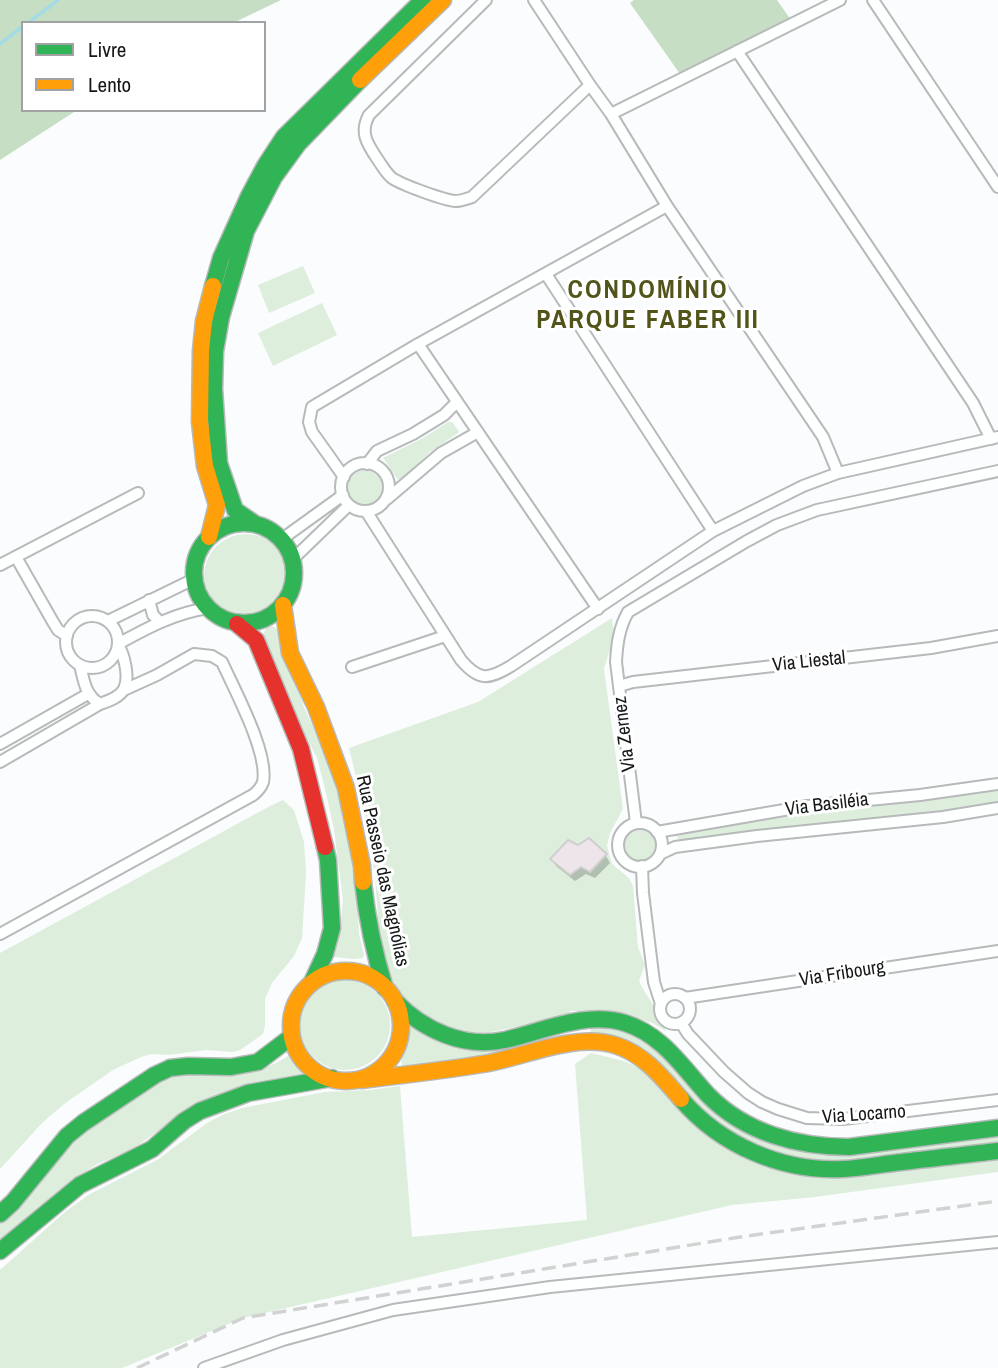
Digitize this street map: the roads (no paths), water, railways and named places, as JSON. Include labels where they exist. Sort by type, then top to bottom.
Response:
[{"type":"street","points":[[209,537],[217,505],[205,466],[200,422],[201,351],[204,321],[221,258],[249,196],[284,137],[423,0]]},
{"type":"street","points":[[349,506],[293,559],[282,539],[236,510],[219,463],[214,388],[215,351],[221,317],[246,231],[274,177],[298,144],[334,106],[443,0]]},
{"type":"street","points":[[486,0],[366,120],[365,140],[390,176],[450,200],[461,201],[472,197],[590,85]]},
{"type":"street","points":[[534,0],[611,114],[667,206],[823,437],[838,473]]},
{"type":"street","points":[[611,114],[840,0]]},
{"type":"street","points":[[873,0],[998,187]]},
{"type":"street","points":[[366,511],[467,668],[475,674],[489,677],[512,666],[713,531],[803,486],[838,473],[995,438],[737,51]]},
{"type":"street","points":[[344,477],[312,432],[309,422],[312,407],[418,344],[667,206]]},
{"type":"street","points":[[546,274],[713,531]]},
{"type":"street","points":[[418,344],[598,609]]},
{"type":"street","points":[[367,464],[377,451],[413,435],[444,415],[457,402]]},
{"type":"street","points":[[384,501],[388,495],[388,481],[380,469],[367,464],[354,467],[344,477],[341,489],[349,506],[366,511],[379,506],[441,453],[478,432]]},
{"type":"street","name":"Via Zernez","points":[[636,823],[615,662],[617,645],[628,612],[777,525],[817,510],[998,471]]},
{"type":"street","points":[[0,565],[138,493]]},
{"type":"street","points":[[282,539],[343,495]]},
{"type":"street","points":[[254,523],[238,523],[222,528],[209,537],[199,550],[194,564],[194,579],[197,592],[208,608],[217,616],[237,624],[256,640],[301,749],[328,860],[332,929],[325,954],[313,980],[303,992],[293,1012],[290,1037],[307,1065],[332,1078]]},
{"type":"street","points":[[16,557],[58,630],[67,636]]},
{"type":"street","name":"Rua Passeio das Magnólias","points":[[293,559],[294,584],[284,606],[290,653],[316,707],[346,788],[362,866],[373,953],[390,994]]},
{"type":"street","points":[[108,621],[194,579]]},
{"type":"street","points":[[149,600],[153,615],[160,622]]},
{"type":"street","points":[[237,624],[263,621],[284,606]]},
{"type":"street","points":[[118,644],[160,622],[190,611],[208,608]]},
{"type":"street","points":[[84,617],[101,617],[108,621],[118,635],[118,644],[112,660],[97,668],[80,666],[73,660],[66,645],[70,628],[84,617]]},
{"type":"street","points":[[352,667],[445,636]]},
{"type":"street","name":"Via Liestal","points":[[619,686],[633,682],[931,648],[998,636]]},
{"type":"street","points":[[118,644],[125,660],[124,690]]},
{"type":"street","points":[[0,762],[111,700],[124,690],[194,654],[212,656],[222,662],[252,728],[264,768],[261,788],[254,795],[0,934]]},
{"type":"street","points":[[80,666],[88,694],[100,704]]},
{"type":"street","points":[[0,744],[88,694]]},
{"type":"street","name":"Via Basiléia","points":[[657,832],[807,806],[998,784]]},
{"type":"street","name":"Via Basiléia","points":[[660,854],[675,847],[943,817],[998,808]]},
{"type":"street","points":[[648,824],[657,832],[662,842],[660,854],[653,862],[642,866],[630,864],[621,857],[619,839],[621,833],[630,825],[648,824]]},
{"type":"street","points":[[642,866],[654,982],[661,1004],[661,1014],[671,1024],[685,1021],[690,1012],[685,998],[677,994],[667,997],[661,1004]]},
{"type":"street","name":"Via Fribourg","points":[[685,998],[998,951]]},
{"type":"street","points":[[313,980],[331,973],[354,971],[365,974],[375,979],[407,1015],[438,1033],[473,1041],[500,1041],[571,1022],[608,1020],[624,1023],[653,1038],[674,1056],[723,1108],[757,1129],[804,1144],[849,1147],[998,1128]]},
{"type":"street","points":[[361,1080],[380,1068],[399,1039],[400,1017],[390,994]]},
{"type":"street","points":[[571,1022],[572,1041]]},
{"type":"street","name":"Via Locarno","points":[[681,1023],[724,1072],[748,1093],[778,1109],[807,1118],[856,1117],[998,1100]]},
{"type":"street","points":[[0,1214],[68,1136],[155,1075],[170,1068],[232,1067],[258,1062],[290,1037]]},
{"type":"street","points":[[0,1251],[80,1185],[152,1149],[200,1111],[248,1093],[332,1078],[361,1080],[503,1060],[572,1041],[613,1044],[629,1051],[654,1069],[692,1112],[716,1133],[752,1152],[788,1164],[842,1169],[998,1151]]},
{"type":"street","points":[[204,1368],[283,1340],[393,1310],[550,1287],[998,1242]]},
{"type":"waterway","points":[[31,21],[58,0]]},
{"type":"waterway","points":[[0,44],[21,28]]},
{"type":"railway","points":[[137,1368],[243,1318],[740,1237],[998,1201]]},
{"type":"district","name":"CONDOMÍNIO PARQUE FABER III","points":[[648,306]]}]
